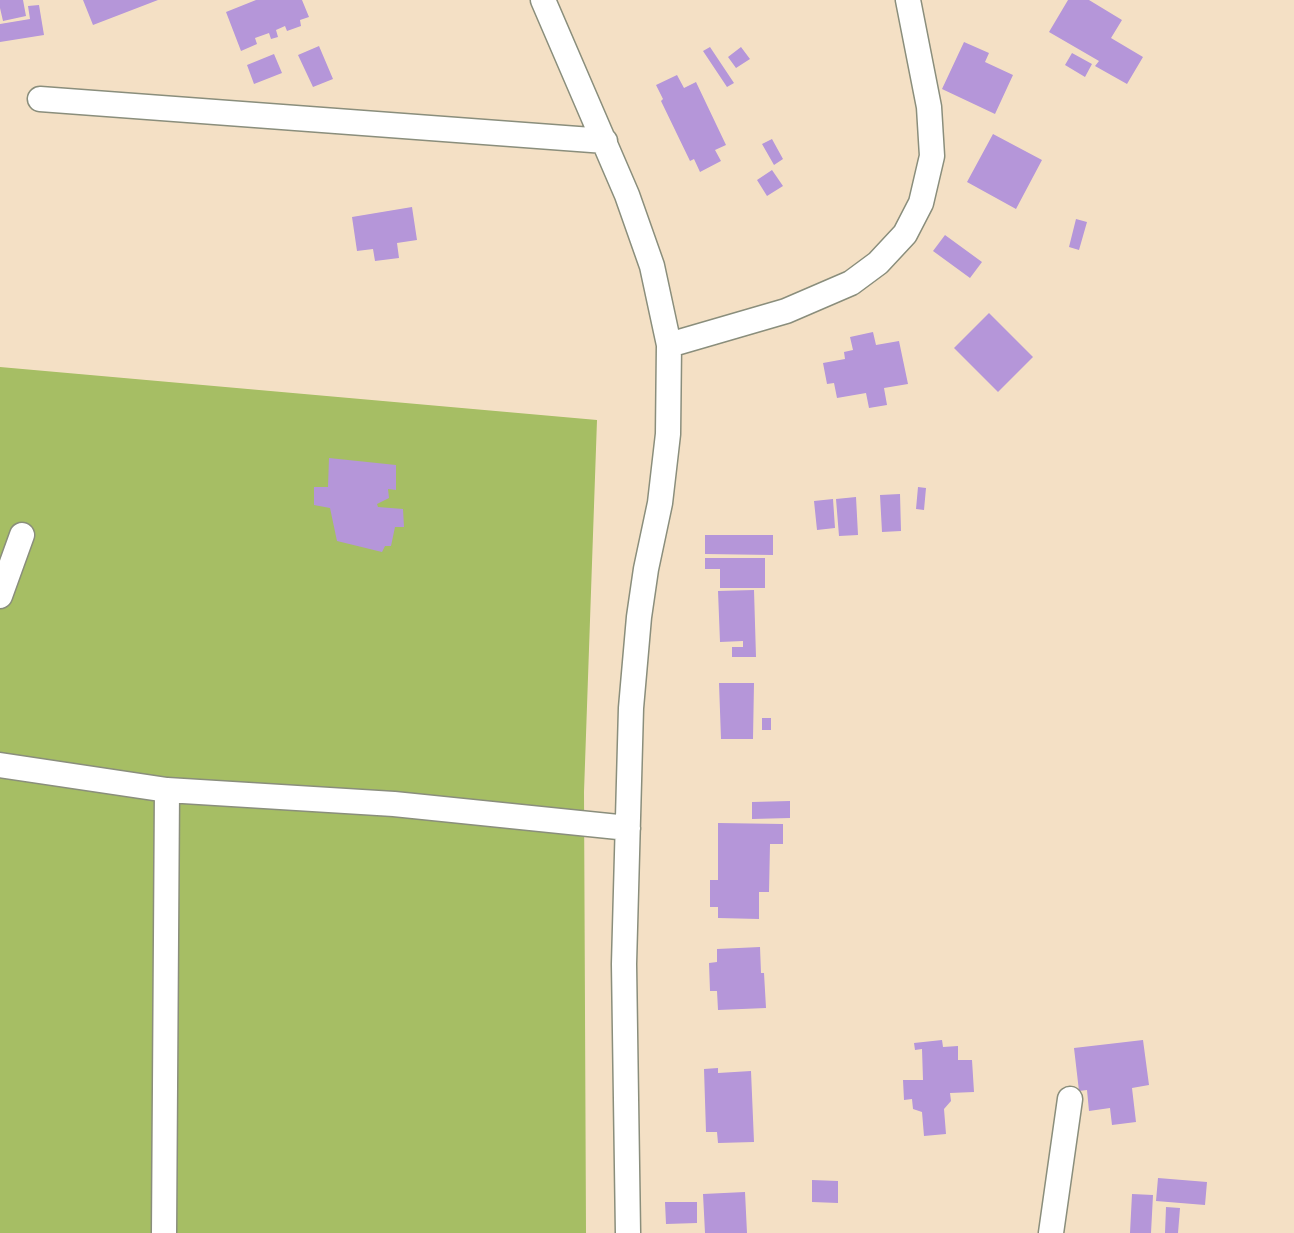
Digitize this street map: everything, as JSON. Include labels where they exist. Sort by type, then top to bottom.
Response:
[{"type":"street","points":[[543,0],[627,195],[652,266],[669,345],[668,434],[660,503],[646,569],[639,617],[632,697],[624,964],[628,1233]]},
{"type":"street","points":[[669,345],[786,311],[851,283],[878,263],[904,234],[921,203],[932,156],[929,107],[908,0]]},
{"type":"street","points":[[40,99],[604,141]]},
{"type":"street","points":[[0,596],[22,535]]},
{"type":"street","points":[[0,765],[167,790],[394,804],[628,828]]},
{"type":"street","points":[[164,1233],[167,790]]},
{"type":"street","points":[[1051,1233],[1070,1099]]},
{"type":"green space","points":[[0,367],[597,420],[584,792],[586,1233],[0,1233]]},
{"type":"building","points":[[0,0],[23,0],[26,16],[3,21]]},
{"type":"building","points":[[83,0],[158,0],[93,25]]},
{"type":"building","points":[[256,0],[302,0],[309,17],[300,20],[301,26],[287,31],[285,26],[276,30],[278,37],[271,39],[269,33],[255,38],[257,44],[241,51],[226,12]]},
{"type":"building","points":[[1068,0],[1089,0],[1122,20],[1111,38],[1143,57],[1127,84],[1095,66],[1099,61],[1049,32]]},
{"type":"building","points":[[39,5],[44,35],[0,42],[0,24],[30,19],[28,6]]},
{"type":"building","points":[[964,42],[989,53],[985,62],[1013,75],[995,114],[942,89]]},
{"type":"building","points":[[319,46],[333,79],[313,87],[298,55]]},
{"type":"building","points":[[710,47],[734,83],[727,87],[703,51]]},
{"type":"building","points":[[741,47],[750,59],[736,68],[728,57]]},
{"type":"building","points":[[1072,53],[1092,64],[1085,77],[1065,65]]},
{"type":"building","points":[[274,54],[282,73],[254,84],[247,65]]},
{"type":"building","points":[[677,75],[684,88],[696,82],[726,145],[715,150],[721,161],[700,172],[694,159],[690,161],[661,101],[663,99],[656,85]]},
{"type":"building","points":[[993,134],[1042,160],[1016,209],[967,182]]},
{"type":"building","points":[[772,139],[783,159],[774,165],[762,144]]},
{"type":"building","points":[[772,170],[783,186],[767,196],[757,180]]},
{"type":"building","points":[[412,207],[417,240],[397,243],[399,258],[375,261],[373,249],[357,251],[352,217]]},
{"type":"building","points":[[1076,219],[1087,222],[1079,250],[1069,247]]},
{"type":"building","points":[[945,235],[982,262],[970,278],[933,251]]},
{"type":"building","points":[[989,313],[1033,357],[998,392],[954,348]]},
{"type":"building","points":[[873,332],[876,345],[899,341],[908,384],[884,388],[887,405],[869,408],[866,393],[837,398],[834,383],[827,384],[823,363],[845,359],[844,352],[853,350],[850,337]]},
{"type":"building","points":[[329,458],[396,465],[396,490],[388,489],[389,498],[377,504],[378,507],[403,509],[404,527],[395,527],[391,546],[385,546],[382,552],[337,541],[330,508],[314,505],[314,487],[328,487]]},
{"type":"building","points":[[918,487],[926,488],[924,510],[916,509]]},
{"type":"building","points":[[900,494],[901,531],[882,532],[880,495]]},
{"type":"building","points":[[856,497],[858,535],[839,536],[836,499]]},
{"type":"building","points":[[833,499],[835,528],[817,530],[814,501]]},
{"type":"building","points":[[705,535],[773,535],[773,555],[705,554]]},
{"type":"building","points":[[705,558],[765,558],[765,588],[720,588],[720,569],[705,569]]},
{"type":"building","points":[[754,590],[756,657],[732,657],[732,647],[743,647],[743,641],[720,642],[718,591]]},
{"type":"building","points":[[719,683],[754,683],[753,739],[721,739]]},
{"type":"building","points":[[762,718],[771,718],[771,730],[762,730]]},
{"type":"building","points":[[790,801],[790,818],[752,819],[752,802]]},
{"type":"building","points":[[718,823],[783,824],[783,844],[770,844],[769,892],[759,892],[759,919],[718,918],[718,907],[710,907],[710,880],[718,880]]},
{"type":"building","points":[[760,947],[766,1008],[718,1010],[717,991],[710,991],[709,963],[717,962],[717,949]]},
{"type":"building","points":[[942,1040],[943,1047],[958,1046],[958,1060],[972,1060],[974,1092],[950,1093],[951,1101],[944,1109],[946,1134],[924,1136],[922,1112],[913,1109],[912,1099],[904,1100],[903,1080],[923,1080],[922,1049],[915,1050],[914,1043]]},
{"type":"building","points":[[1143,1040],[1149,1085],[1132,1088],[1136,1122],[1112,1125],[1110,1108],[1089,1111],[1087,1090],[1079,1091],[1074,1048]]},
{"type":"building","points":[[718,1068],[718,1073],[751,1071],[754,1142],[718,1143],[717,1132],[706,1132],[704,1069]]},
{"type":"building","points":[[1158,1178],[1207,1182],[1205,1205],[1156,1201]]},
{"type":"building","points":[[812,1180],[838,1181],[838,1203],[812,1202]]},
{"type":"building","points":[[745,1192],[747,1233],[705,1233],[703,1194]]},
{"type":"building","points":[[1132,1194],[1153,1195],[1151,1233],[1130,1233]]},
{"type":"building","points":[[665,1202],[697,1202],[697,1223],[666,1224]]},
{"type":"building","points":[[1166,1207],[1180,1208],[1178,1233],[1165,1233]]}]
